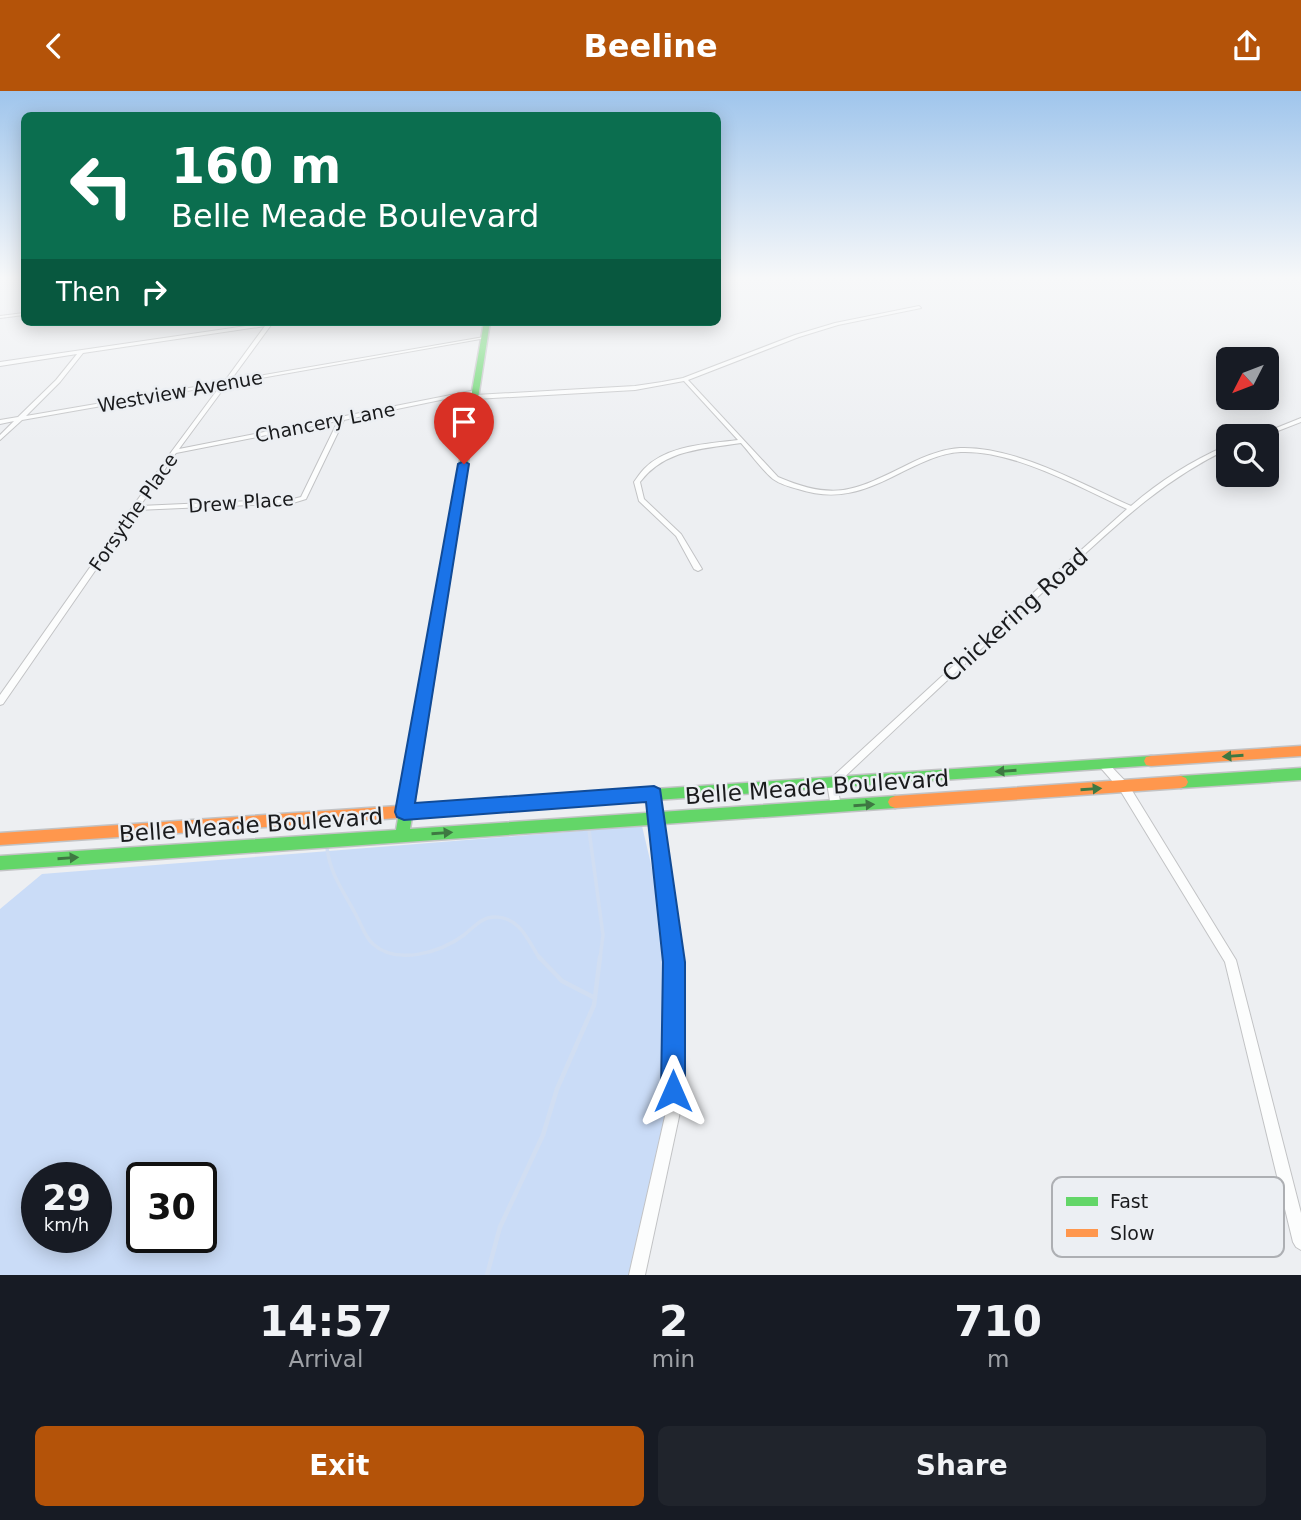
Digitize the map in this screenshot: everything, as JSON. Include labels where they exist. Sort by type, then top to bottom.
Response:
[{"type":"street","points":[[0,364],[214,332]]},
{"type":"street","name":"Forsythe Place","points":[[0,702],[174,452],[263,332]]},
{"type":"street","points":[[402,835],[485,332]]},
{"type":"street","name":"Chancery Lane","points":[[174,452],[475,395],[635,388],[685,379],[810,332]]},
{"type":"street","name":"Westview Avenue","points":[[0,422],[484,338]]},
{"type":"street","points":[[0,438],[58,381],[81,352]]},
{"type":"street","points":[[685,379],[776,478],[794,487],[841,495],[860,490],[932,454],[962,450],[1006,456],[1132,509]]},
{"type":"street","name":"Drew Place","points":[[136,508],[293,501],[304,498],[342,419]]},
{"type":"street","points":[[1279,428],[1301,420]]},
{"type":"street","points":[[698,569],[679,535],[641,500],[637,482],[659,459],[685,450],[742,441]]},
{"type":"street","name":"Chickering Road","points":[[832,783],[998,628],[1132,509],[1190,465],[1216,453]]},
{"type":"street","name":"Belle Meade Boulevard","points":[[0,839],[1301,751]]},
{"type":"street","points":[[1103,764],[1124,787],[1230,960],[1301,1242]]},
{"type":"street","name":"Belle Meade Boulevard","points":[[0,863],[1301,774]]},
{"type":"street","points":[[832,783],[836,807]]},
{"type":"street","points":[[638,1275],[673,1112],[674,962],[654,794]]},
{"type":"shaded area","points":[[642,826],[674,962],[673,1112],[637,1275],[0,1275],[0,909],[42,874]]},
{"type":"waterway","points":[[589,830],[603,935],[600,959]]},
{"type":"waterway","points":[[327,848],[335,875],[366,935],[383,951],[406,955],[431,951],[464,935],[482,920],[496,917],[505,918],[518,926],[540,959]]},
{"type":"waterway","points":[[539,957],[562,981],[595,998]]},
{"type":"waterway","points":[[595,998],[600,957]]},
{"type":"waterway","points":[[487,1275],[500,1227],[543,1135],[557,1089],[595,998]]},
{"type":"traffic: fast","points":[[402,836],[485,332]]},
{"type":"traffic: fast","points":[[413,811],[1151,761]]},
{"type":"traffic: fast","points":[[1181,782],[1301,774]]},
{"type":"traffic: fast","points":[[0,863],[895,802]]},
{"type":"traffic: slow","points":[[1151,761],[1301,751]]},
{"type":"traffic: slow","points":[[895,802],[1181,782]]},
{"type":"traffic: slow","points":[[0,839],[413,811]]},
{"type":"route","points":[[464,464],[404,812],[654,794],[674,962],[673,1091]]}]
